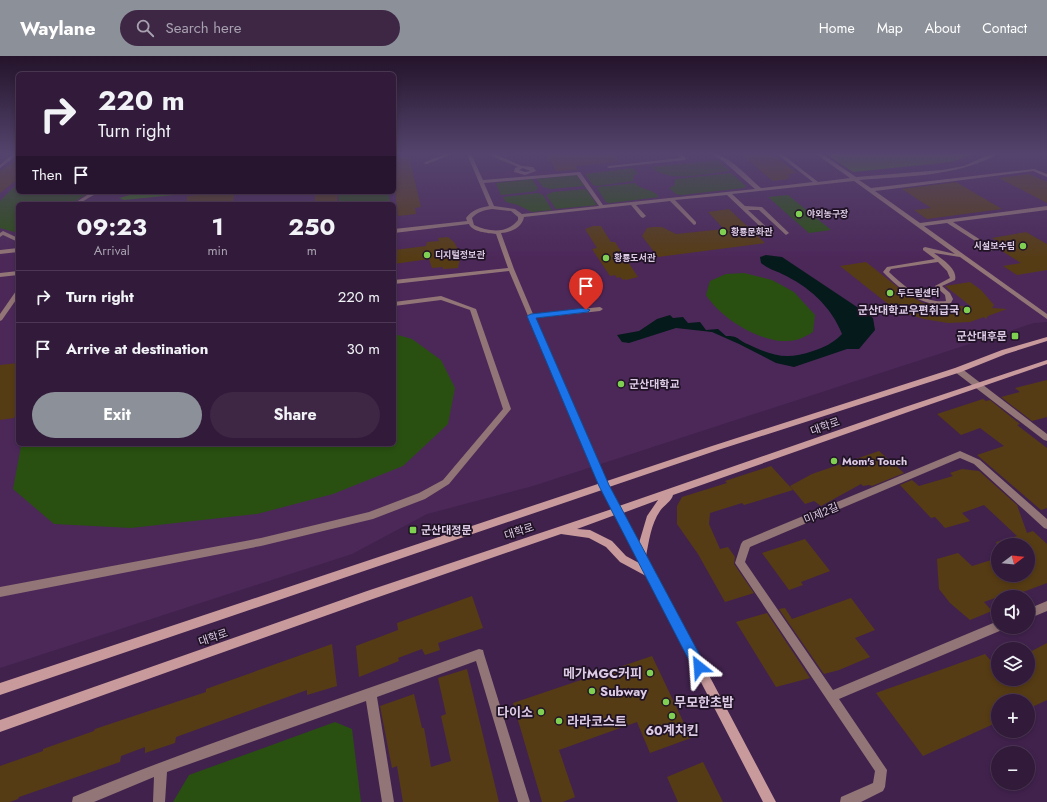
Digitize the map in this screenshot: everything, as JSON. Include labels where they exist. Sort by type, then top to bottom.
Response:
[{"type":"street","points":[[484,189],[492,207]]},
{"type":"street","points":[[589,189],[602,207]]},
{"type":"street","points":[[521,216],[521,220],[514,228],[498,232],[483,231],[472,226],[469,218],[477,211],[492,207],[513,210],[521,216],[771,189]]},
{"type":"street","points":[[870,190],[880,189]]},
{"type":"street","points":[[870,190],[1047,317]]},
{"type":"street","points":[[79,202],[92,194]]},
{"type":"street","points":[[729,194],[771,234]]},
{"type":"street","points":[[672,200],[694,223]]},
{"type":"street","points":[[633,204],[643,216]]},
{"type":"street","points":[[743,208],[760,208],[786,233]]},
{"type":"street","points":[[920,225],[1047,208]]},
{"type":"street","points":[[396,231],[470,222]]},
{"type":"street","points":[[949,222],[991,249]]},
{"type":"street","points":[[498,232],[511,269],[604,486],[770,802]]},
{"type":"street","points":[[0,235],[3,233],[16,239]]},
{"type":"street","points":[[938,260],[889,268],[886,272],[920,299],[933,303],[944,304],[949,302],[950,299],[948,294],[938,286],[953,278],[953,275],[951,270],[925,249],[962,256]]},
{"type":"street","points":[[0,252],[16,250]]},
{"type":"street","points":[[396,282],[511,269]]},
{"type":"street","points":[[0,275],[16,273]]},
{"type":"street","points":[[0,319],[16,295]]},
{"type":"street","points":[[0,592],[261,542],[370,516],[422,496],[446,482],[507,409],[473,309],[440,298],[396,304]]},
{"type":"street","points":[[531,316],[600,309]]},
{"type":"street","name":"대학로","points":[[0,689],[604,486],[958,370],[1004,352],[1047,339]]},
{"type":"street","name":"대학로","points":[[0,726],[367,596],[1047,362]]},
{"type":"street","points":[[958,370],[1045,435]]},
{"type":"street","name":"미제2길","points":[[846,802],[879,787],[881,770],[740,562],[746,544],[960,454],[977,462],[1047,525]]},
{"type":"street","points":[[641,556],[649,519],[659,504],[674,491]]},
{"type":"street","points":[[560,530],[590,534],[609,544],[623,559],[650,573]]},
{"type":"street","points":[[1035,611],[1047,606]]},
{"type":"street","points":[[832,696],[991,629]]},
{"type":"street","points":[[78,802],[161,768],[372,694],[479,654],[524,802]]},
{"type":"street","points":[[372,694],[388,802]]},
{"type":"street","points":[[159,802],[161,768]]},
{"type":"shaded area","name":"군산대학교","points":[[0,189],[16,189],[16,194],[396,194],[396,189],[1047,189],[1047,322],[1034,323],[533,486],[427,514],[352,554],[0,668]]},
{"type":"shaded area","points":[[766,255],[782,257],[866,313],[873,318],[875,330],[859,349],[847,349],[794,367],[776,363],[712,332],[676,328],[629,343],[622,342],[617,335],[639,331],[657,319],[670,315],[673,318],[683,317],[688,323],[700,322],[706,330],[718,329],[726,336],[735,337],[754,347],[778,355],[794,356],[803,354],[825,346],[839,337],[842,334],[832,314],[818,298],[801,284],[761,263],[760,257]]},
{"type":"green space","points":[[12,189],[16,189],[16,194],[87,194],[74,202],[16,202],[16,232],[0,228],[0,201]]},
{"type":"green space","points":[[498,189],[537,189],[537,191],[501,195]]},
{"type":"green space","points":[[586,189],[597,205],[556,209],[546,195],[553,192]]},
{"type":"green space","points":[[598,189],[643,189],[653,192],[659,197],[610,203],[606,202]]},
{"type":"green space","points":[[670,189],[737,189],[681,195],[676,194]]},
{"type":"green space","points":[[538,193],[543,195],[552,210],[532,212],[518,205],[506,202],[503,197]]},
{"type":"green space","points":[[134,194],[184,194],[124,200],[119,198]]},
{"type":"green space","points":[[338,194],[388,194],[390,202],[339,202]]},
{"type":"green space","name":"야외농구장","points":[[788,195],[831,230],[809,233],[768,197]]},
{"type":"green space","points":[[744,273],[772,280],[794,292],[815,315],[813,332],[796,340],[784,341],[772,339],[746,330],[723,314],[706,295],[710,281],[726,274]]},
{"type":"green space","points":[[396,335],[412,339],[441,360],[455,388],[448,424],[403,466],[333,494],[257,514],[131,528],[54,524],[13,489],[21,446],[396,446]]},
{"type":"green space","points":[[335,722],[352,729],[361,802],[173,802],[189,775]]},
{"type":"building","points":[[0,189],[5,189],[0,193]]},
{"type":"building","points":[[396,189],[417,189],[421,207],[415,208],[416,214],[398,216]]},
{"type":"building","points":[[902,189],[968,189],[1002,209],[927,219],[914,210],[931,208]]},
{"type":"building","points":[[1020,189],[1047,189],[1047,203]]},
{"type":"building","points":[[234,194],[232,202],[187,202],[187,196]]},
{"type":"building","points":[[315,194],[337,194],[337,202],[315,202]]},
{"type":"building","name":"황룡문화관","points":[[729,209],[765,243],[658,257],[642,236],[647,228],[653,227],[662,227],[676,234],[724,229],[708,212]]},
{"type":"building","name":"황룡도서관","points":[[593,226],[601,226],[611,242],[615,242],[638,277],[623,280],[620,277],[617,278],[615,275],[610,276],[592,249],[597,248],[585,229]]},
{"type":"building","name":"시설보수팀","points":[[1026,232],[1047,244],[1047,270],[1017,275],[1003,266],[1021,263],[997,248],[1001,248],[993,243],[999,242],[992,238]]},
{"type":"building","name":"디지털정보관","points":[[448,237],[454,242],[459,251],[460,259],[458,268],[432,268],[429,259],[396,264],[396,250],[426,246],[427,242],[439,241],[438,238]]},
{"type":"building","name":"두드림센터","points":[[866,262],[905,293],[923,303],[972,307],[945,286],[970,282],[981,290],[994,305],[992,308],[1007,309],[988,316],[986,319],[984,317],[970,322],[948,323],[924,319],[904,313],[888,304],[840,266]]},
{"type":"building","points":[[16,363],[16,414],[14,418],[0,420],[0,365]]},
{"type":"building","points":[[1047,380],[1047,417],[1032,421],[1001,397],[1020,392],[1015,388]]},
{"type":"building","points":[[983,399],[986,401],[990,400],[1020,424],[1017,425],[1047,448],[1047,508],[1041,510],[977,455],[1004,446],[980,428],[961,435],[937,414]]},
{"type":"building","points":[[879,451],[904,473],[872,486],[863,486],[861,484],[821,506],[814,501],[805,504],[790,486],[812,474]]},
{"type":"building","points":[[771,466],[793,490],[744,505],[742,503],[710,513],[709,524],[720,549],[728,547],[735,557],[734,564],[754,593],[725,602],[698,554],[677,524],[677,506],[682,497],[727,483],[725,481]]},
{"type":"building","points":[[962,469],[979,471],[1017,505],[1027,533],[1033,531],[1047,544],[1047,583],[1028,590],[991,590],[991,600],[984,602],[991,611],[970,620],[950,603],[939,589],[937,559],[958,553],[972,566],[991,560],[991,582],[1035,582],[1035,538],[1010,538],[1017,536],[984,505],[962,513],[970,521],[945,528],[935,517],[931,518],[900,485],[912,480],[919,486],[953,476],[950,473]]},
{"type":"building","points":[[805,539],[830,571],[801,582],[803,585],[789,590],[762,553]]},
{"type":"building","points":[[472,596],[483,628],[438,643],[440,650],[425,655],[422,649],[398,658],[399,661],[359,677],[356,646],[398,630],[397,623]]},
{"type":"building","points":[[851,598],[875,630],[855,638],[870,657],[839,670],[824,674],[779,609],[785,608],[792,619]]},
{"type":"building","points":[[767,613],[810,678],[776,687],[736,622]]},
{"type":"building","points":[[1047,643],[1047,700],[1035,706],[1035,694],[991,694],[991,725],[923,756],[876,693],[985,654],[991,661],[991,686],[1035,686],[1035,649]]},
{"type":"building","points":[[332,644],[337,686],[307,695],[307,690],[176,737],[175,743],[145,753],[145,747],[121,756],[120,762],[19,797],[18,799],[10,802],[0,802],[0,766],[43,751],[43,749],[94,731],[95,729],[206,692],[206,689]]},
{"type":"building","points":[[652,656],[691,738],[650,753],[637,722],[559,750],[575,797],[563,802],[542,802],[513,703]]},
{"type":"building","points":[[467,669],[499,802],[403,802],[397,766],[392,768],[380,706],[414,694],[422,728],[424,728],[431,767],[451,761],[441,716],[446,714],[438,678]]},
{"type":"building","points":[[703,762],[723,802],[678,802],[667,777]]},
{"type":"place","name":"야외농구장","points":[[799,214]]},
{"type":"place","name":"황룡문화관","points":[[723,232]]},
{"type":"place","name":"시설보수팀","points":[[1023,246]]},
{"type":"place","name":"디지털정보관","points":[[427,255]]},
{"type":"place","name":"황룡도서관","points":[[606,258]]},
{"type":"place","name":"두드림센터","points":[[890,293]]},
{"type":"place","name":"군산대학교우편취급국","points":[[967,310]]},
{"type":"place","name":"군산대후문","points":[[1015,336]]},
{"type":"place","name":"군산대학교","points":[[621,384]]},
{"type":"place","name":"Mom's Touch","points":[[834,461]]},
{"type":"place","name":"군산대정문","points":[[413,530]]},
{"type":"place","name":"메가MGC커피","points":[[650,673]]},
{"type":"place","name":"Subway","points":[[592,691]]},
{"type":"place","name":"무모한초밥","points":[[666,702]]},
{"type":"place","name":"다이소","points":[[541,712]]},
{"type":"place","name":"60계치킨","points":[[672,716]]},
{"type":"place","name":"라라코스트","points":[[559,721]]},
{"type":"route","points":[[586,310],[531,316],[604,486],[699,667]]}]
